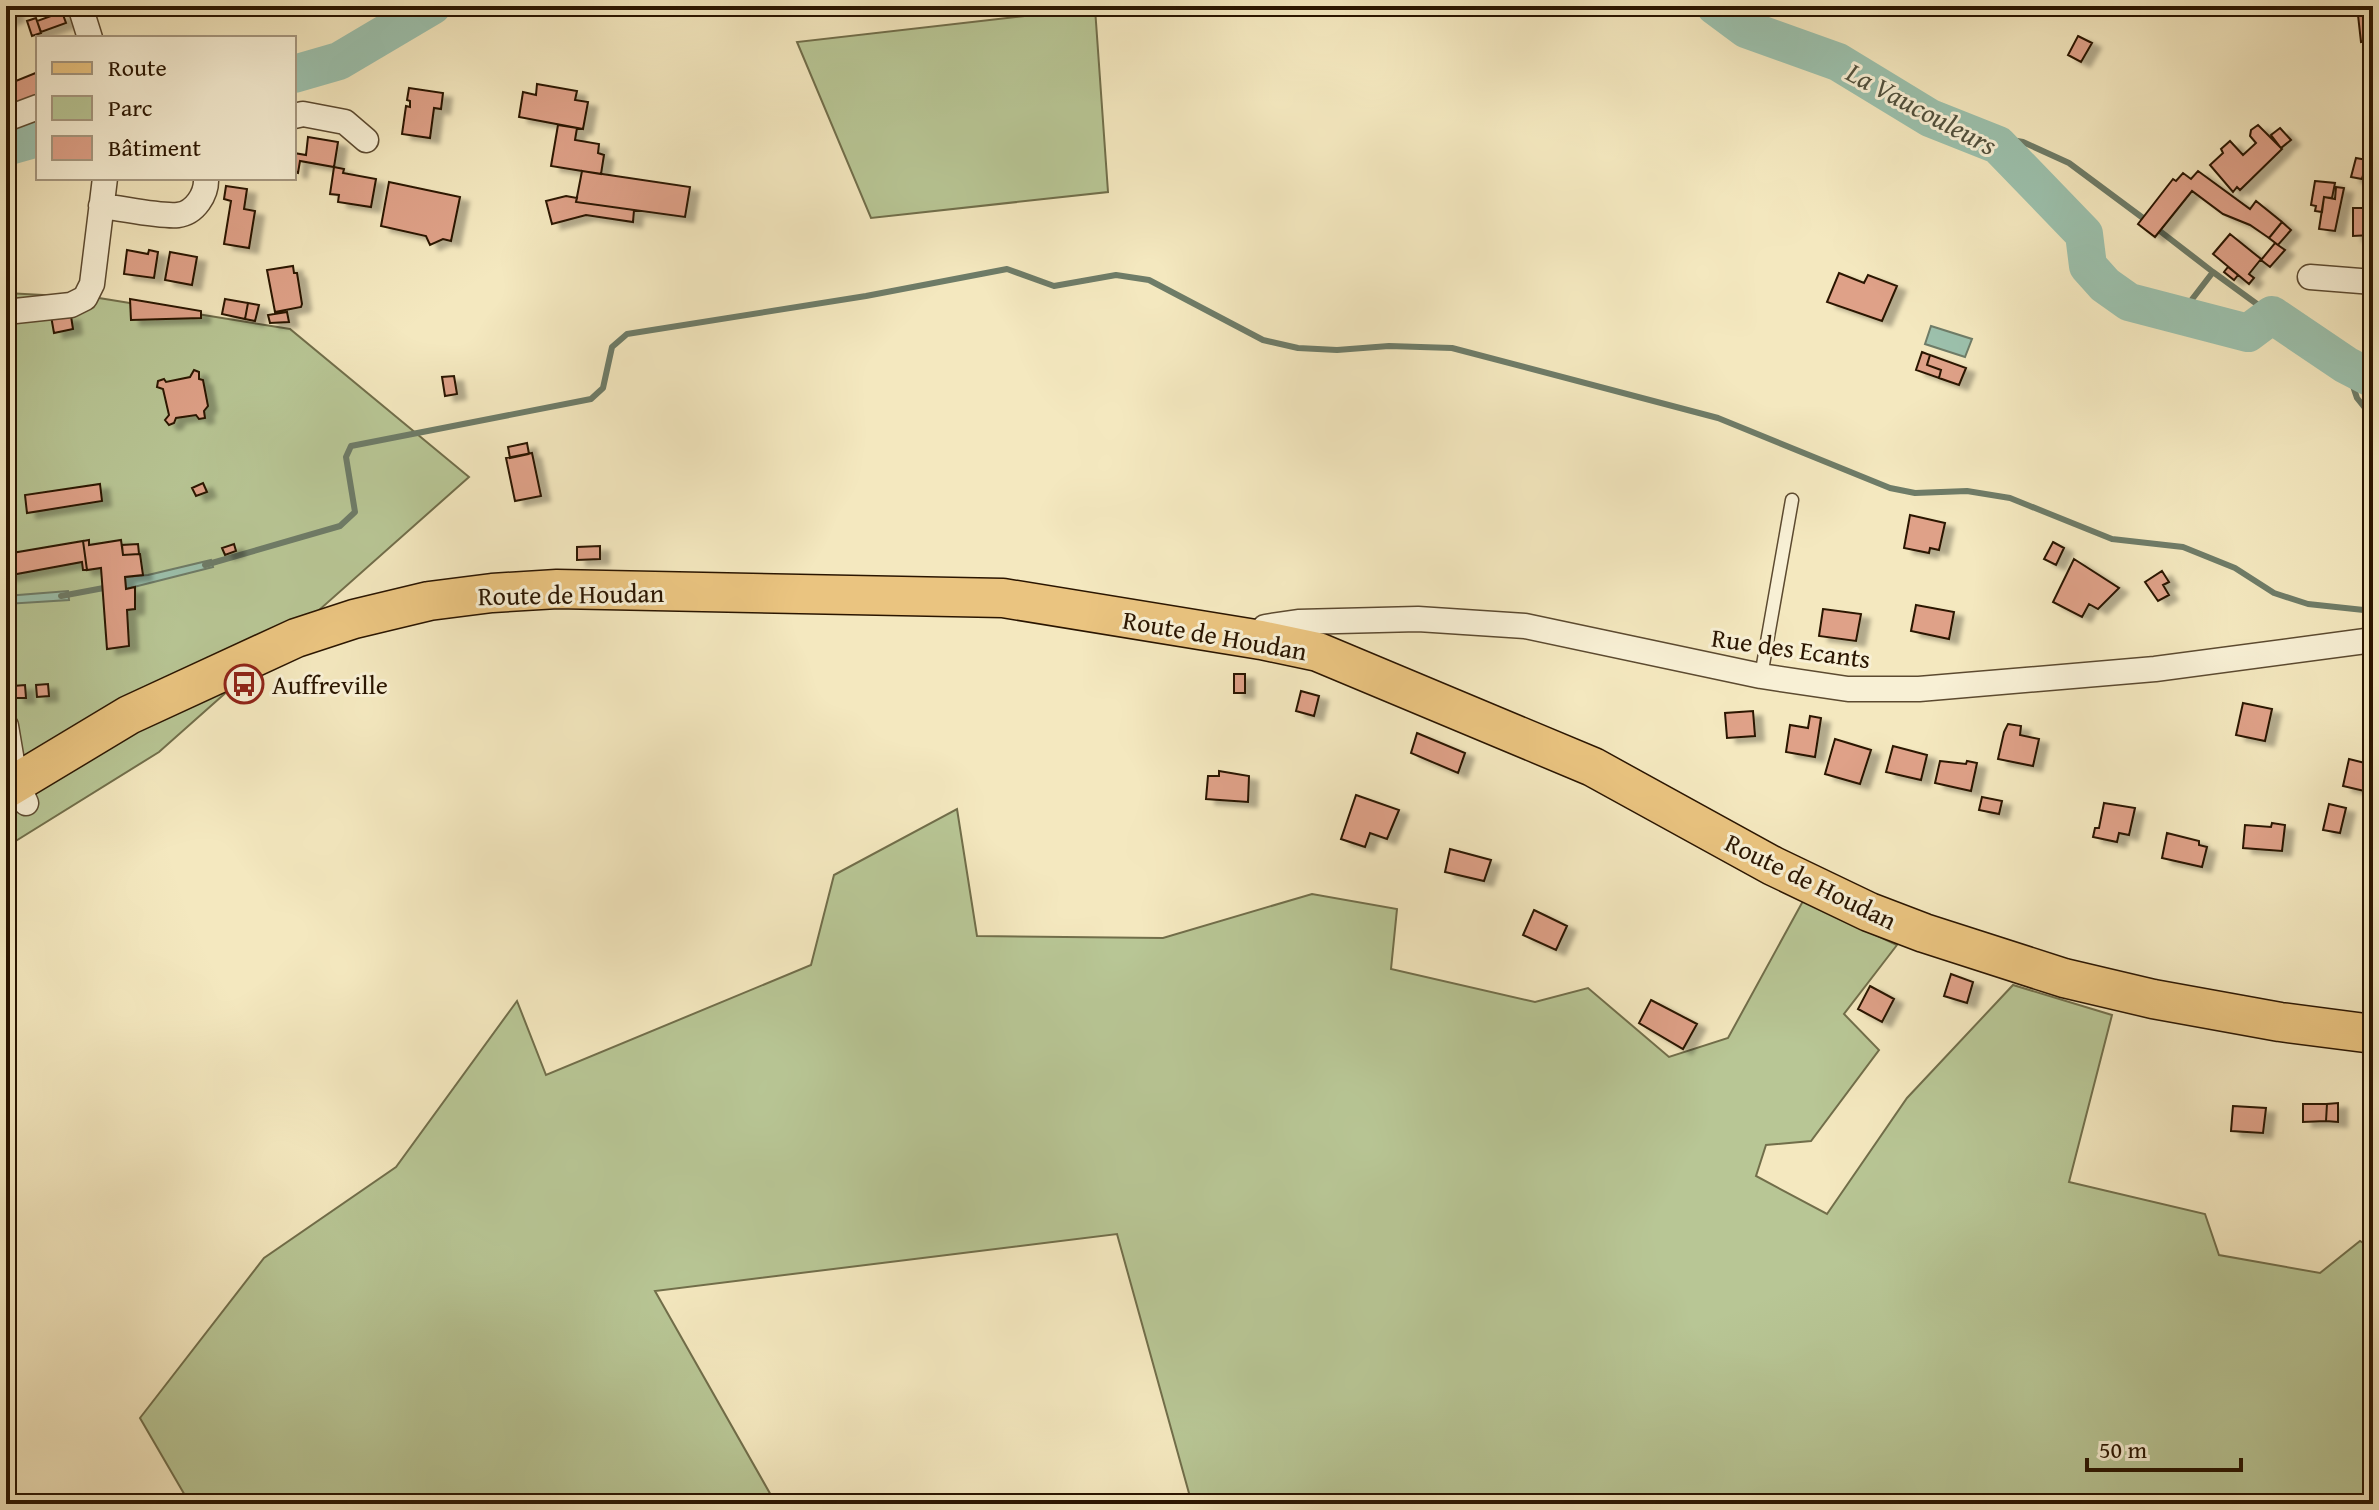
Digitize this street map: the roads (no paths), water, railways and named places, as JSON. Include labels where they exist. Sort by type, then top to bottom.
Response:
[{"type":"main road","name":"Route de Houdan","points":[[14,798],[142,731],[193,686],[283,643],[354,619],[429,601],[530,590],[1003,598],[1318,652],[1593,767],[1773,866],[1869,912],[1924,933],[2064,978],[2153,999],[2280,1022],[2373,1034]]},
{"type":"street","points":[[80,6],[89,36]]},
{"type":"street","points":[[6,119],[36,108]]},
{"type":"street","points":[[296,116],[303,114],[345,122],[366,140]]},
{"type":"street","points":[[6,312],[71,305],[85,298],[92,284],[105,180]]},
{"type":"street","points":[[101,206],[179,215],[195,207],[207,187],[206,180]]},
{"type":"street","points":[[2310,277],[2373,282]]},
{"type":"street","name":"Rue des Ecants","points":[[1261,640],[1265,627],[1298,622],[1418,619],[1525,626],[1761,676],[1848,689],[1919,689],[2155,669],[2373,640]]},
{"type":"street","points":[[6,726],[14,798]]},
{"type":"lane","points":[[1761,676],[1792,500]]},
{"type":"waterway","name":"La Vaucouleurs","points":[[296,73],[339,61],[432,6]]},
{"type":"waterway","name":"La Vaucouleurs","points":[[1715,6],[1746,29],[1838,62],[1930,118],[1998,145],[2084,234],[2088,266],[2105,285],[2129,302],[2248,333],[2272,315],[2346,365],[2373,379]]},
{"type":"waterway","points":[[1973,133],[2023,142],[2069,163],[2147,221]]},
{"type":"waterway","name":"La Vaucouleurs","points":[[6,147],[36,139]]},
{"type":"waterway","points":[[2156,228],[2213,272]]},
{"type":"waterway","points":[[205,565],[340,526],[355,512],[346,457],[351,446],[591,399],[603,388],[612,347],[627,334],[866,296],[1007,269],[1054,286],[1116,275],[1149,280],[1263,340],[1298,348],[1452,348],[1718,418],[1890,488],[1915,493],[1967,491],[2010,498],[2112,539],[2183,547],[2235,568],[2274,593],[2308,604],[2373,611]]},
{"type":"waterway","points":[[2180,315],[2213,272],[2272,315]]},
{"type":"waterway","points":[[2346,365],[2357,398],[2373,418]]},
{"type":"waterway","points":[[61,596],[109,587]]},
{"type":"place","name":"Auffreville","points":[[244,684]]}]
